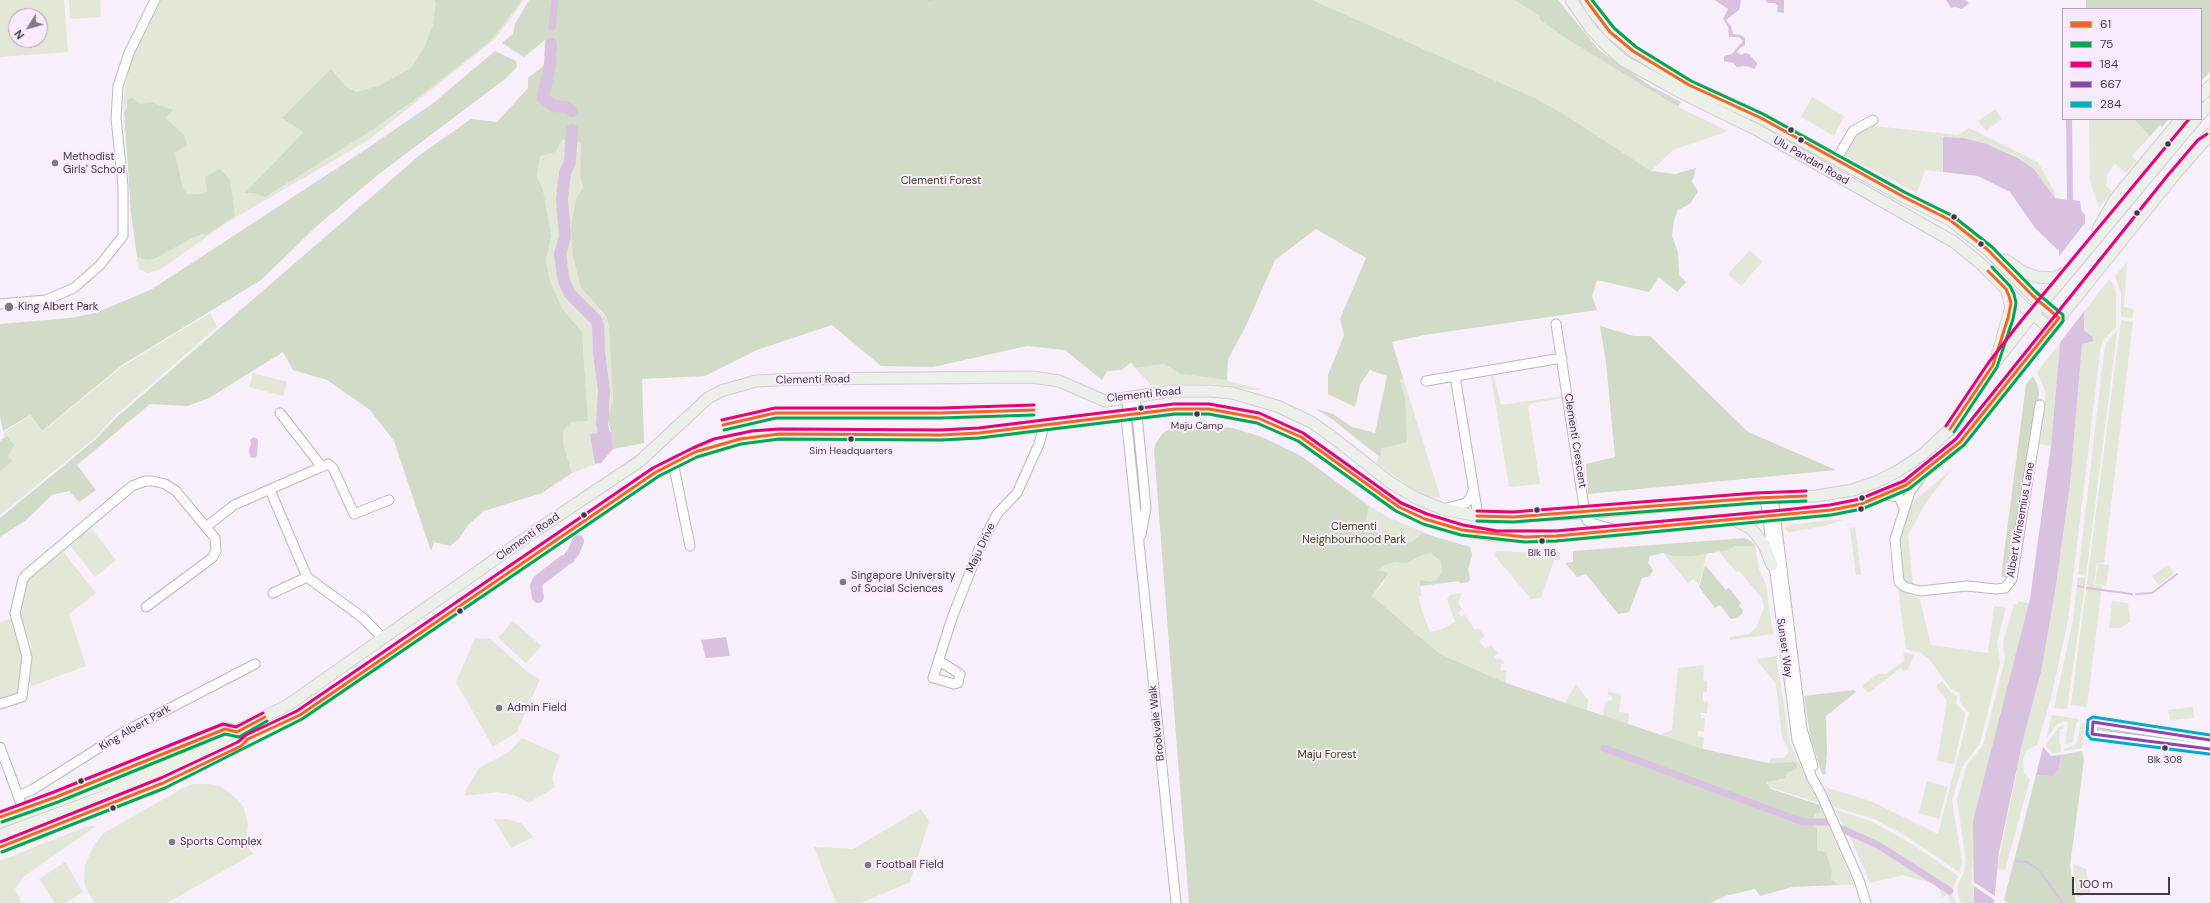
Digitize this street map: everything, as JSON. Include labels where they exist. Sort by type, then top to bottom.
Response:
[{"type":"main road","name":"Ulu Pandan Road","points":[[1571,0],[1591,29],[1624,61],[1682,93],[1757,130],[1921,222],[1964,249],[2033,315],[2051,329]]},
{"type":"main road","name":"Ulu Pandan Road","points":[[1586,0],[1594,13],[1610,32],[1633,51],[1690,85],[1761,118],[1836,160],[1950,220],[1988,250],[2042,304],[2059,318]]},
{"type":"main road","points":[[2202,95],[2210,86]]},
{"type":"main road","points":[[2202,113],[2210,103]]},
{"type":"main road","name":"Clementi Road","points":[[2092,242],[2105,215],[2115,199],[2180,120]]},
{"type":"main road","name":"Clementi Road","points":[[0,827],[108,791],[237,732],[288,705],[592,492],[640,461],[708,398],[721,391],[756,381],[798,379],[1032,377],[1059,381],[1105,401],[1173,391],[1211,391],[1249,396],[1276,406],[1311,422],[1376,472],[1407,493],[1443,509],[1478,516],[1506,517],[1769,497],[1836,494],[1876,482],[1898,471],[1922,455],[1949,430],[1993,366],[2033,315],[2092,242],[2195,120]]},
{"type":"main road","name":"Clementi Road","points":[[0,835],[108,791],[264,733],[300,715],[644,479],[673,462],[716,444],[753,436],[779,434],[941,435],[1044,426],[1175,409],[1209,408],[1258,418],[1301,437],[1400,507],[1425,519],[1462,530],[1525,537],[1770,517],[1831,510],[1861,504],[1882,496],[1906,484],[1923,473],[1960,442],[2172,178],[2206,141],[2210,134]]},
{"type":"main road","points":[[1917,202],[1934,217],[1937,223],[1934,226],[1921,222]]},
{"type":"main road","points":[[1988,250],[2023,272],[2046,279],[2054,278],[2070,270]]},
{"type":"main road","points":[[1993,366],[2011,307],[2006,289]]},
{"type":"main road","points":[[1105,401],[1109,409],[1105,418]]},
{"type":"main road","points":[[640,461],[634,473],[636,478],[644,479]]},
{"type":"main road","points":[[592,492],[609,494],[611,501]]},
{"type":"main road","points":[[1733,520],[1750,528],[1758,537],[1764,545],[1772,564]]},
{"type":"main road","name":"Clementi Road","points":[[0,817],[225,729],[237,732]]},
{"type":"main road","name":"Clementi Road","points":[[0,847],[163,783],[241,746],[248,739]]},
{"type":"main road","points":[[0,831],[2,837],[7,840],[18,840]]},
{"type":"street","points":[[0,304],[46,300],[74,288],[100,266],[123,236],[123,186],[116,118],[118,86],[129,52],[155,0]]},
{"type":"street","points":[[1836,160],[1853,131],[1873,120]]},
{"type":"street","name":"Clementi Crescent","points":[[1556,324],[1585,512]]},
{"type":"street","points":[[1426,381],[1562,358]]},
{"type":"street","points":[[1455,376],[1478,516]]},
{"type":"street","name":"Brookvale Walk","points":[[1129,397],[1136,405],[1146,508],[1139,544]]},
{"type":"street","name":"Brookvale Walk","points":[[1129,397],[1126,416],[1176,903]]},
{"type":"street","name":"Albert Winsemius Lane","points":[[1904,508],[1895,539],[1898,577],[1902,585],[1913,590],[1920,591],[1967,586],[2001,589],[2009,585],[2012,579],[2024,498],[2029,485],[2040,406]]},
{"type":"street","points":[[280,413],[322,467]]},
{"type":"street","name":"Maju Drive","points":[[939,661],[958,672],[960,676],[958,683],[954,684],[933,678],[952,618],[980,547],[997,514],[1017,493],[1039,444],[1044,426]]},
{"type":"street","points":[[673,462],[690,546]]},
{"type":"street","points":[[206,527],[234,505],[328,464],[334,468],[354,514],[388,500]]},
{"type":"street","points":[[1904,508],[1910,492],[1923,473]]},
{"type":"street","points":[[0,704],[22,697],[27,658],[15,613],[23,579],[58,547],[132,486],[144,482],[159,482],[171,486],[206,527],[215,538],[216,550],[212,558],[146,607]]},
{"type":"street","points":[[270,490],[307,577],[363,618],[383,638]]},
{"type":"street","points":[[1443,509],[1466,502],[1473,490]]},
{"type":"street","points":[[1882,496],[1899,497],[1904,508]]},
{"type":"street","name":"Sunset Way","points":[[1769,497],[1772,564],[1795,732],[1806,765],[1822,794],[1859,880],[1866,903]]},
{"type":"street","points":[[1585,512],[1587,520],[1614,530]]},
{"type":"street","name":"Sunset Way","points":[[1770,517],[1802,728],[1822,794]]},
{"type":"street","points":[[273,593],[307,577]]},
{"type":"street","name":"King Albert Park","points":[[18,796],[32,790],[124,732],[255,664]]},
{"type":"street","points":[[2210,740],[2093,722],[2092,734],[2210,749]]},
{"type":"street","points":[[0,747],[23,809]]},
{"type":"green space","points":[[0,0],[64,0],[68,52],[0,57]]},
{"type":"green space","points":[[69,0],[100,0],[101,17],[70,19]]},
{"type":"green space","points":[[161,0],[524,0],[495,39],[367,141],[226,223],[161,269],[148,273],[139,269],[137,257],[123,100],[129,66]]},
{"type":"green space","points":[[434,0],[522,0],[490,41],[425,92],[372,130],[265,197],[253,193],[245,193],[304,132],[282,118],[331,69],[345,86],[356,92],[379,86],[411,68],[424,48],[433,25],[436,3]]},
{"type":"green space","name":"Clementi Forest","points":[[529,0],[1312,0],[1535,98],[1567,116],[1651,171],[1675,174],[1696,168],[1692,182],[1698,191],[1690,204],[1678,210],[1674,221],[1672,236],[1678,253],[1679,275],[1686,282],[1677,292],[1659,277],[1649,292],[1597,280],[1592,296],[1597,310],[1424,335],[1392,342],[1403,378],[1400,380],[1405,398],[1407,442],[1382,448],[1380,457],[1333,420],[1316,409],[1333,414],[1352,427],[1375,433],[1387,376],[1370,370],[1360,385],[1355,407],[1328,394],[1328,375],[1344,335],[1340,319],[1366,258],[1316,229],[1275,260],[1246,326],[1228,359],[1227,380],[1181,374],[1164,364],[1135,368],[1131,362],[1122,370],[1107,371],[1102,380],[1065,350],[1027,346],[933,367],[881,366],[832,325],[757,350],[705,376],[642,379],[644,443],[613,449],[612,433],[607,416],[613,401],[609,327],[606,316],[581,288],[573,256],[571,226],[576,198],[583,188],[580,174],[581,143],[562,139],[556,152],[540,156],[537,177],[543,190],[551,236],[546,261],[550,281],[562,308],[582,332],[588,421],[572,422],[563,431],[563,443],[572,473],[542,493],[484,511],[468,525],[459,539],[450,546],[434,542],[431,551],[394,441],[370,410],[327,380],[293,370],[283,352],[209,398],[187,406],[150,404],[77,465],[96,490],[79,502],[69,491],[52,495],[26,520],[0,537],[0,518],[95,440],[117,417],[421,154],[471,119],[497,122],[528,88],[528,78],[557,55],[545,40],[524,57],[502,43],[513,34],[515,24]]},
{"type":"green space","points":[[1312,0],[1514,0],[1540,16],[1540,20],[1567,39],[1678,107],[1728,131],[1673,150],[1651,171],[1567,116],[1535,98]]},
{"type":"green space","points":[[1514,0],[1558,0],[1599,50],[1652,87],[1681,102],[1678,107],[1567,39],[1540,20],[1540,16]]},
{"type":"green space","points":[[2086,0],[2210,0],[2210,72],[2202,80],[2202,8],[2086,8]]},
{"type":"green space","points":[[495,51],[516,61],[517,67],[505,79],[379,174],[319,224],[261,280],[122,365],[42,431],[30,415],[3,431],[0,416],[0,324],[70,318],[96,313],[152,289],[368,148],[432,104]]},
{"type":"green space","points":[[1812,97],[1844,116],[1834,136],[1801,117]]},
{"type":"green space","points":[[133,98],[140,104],[151,102],[173,110],[165,118],[184,135],[187,145],[175,153],[183,189],[187,194],[202,194],[207,191],[205,177],[220,169],[230,180],[235,216],[206,235],[202,234],[192,238],[154,259],[147,260],[137,257],[131,214],[124,111],[127,110],[127,99]]},
{"type":"green space","points":[[1995,109],[2002,119],[1986,131],[1978,121]]},
{"type":"green space","points":[[2089,120],[2135,120],[2150,136],[2132,156],[2137,161],[2126,173],[2115,164],[2107,174],[2106,186],[2112,191],[2099,208],[2090,181]]},
{"type":"green space","points":[[2135,120],[2168,120],[2162,127],[2160,125],[2150,136]]},
{"type":"green space","points":[[1874,126],[1958,135],[1969,128],[2038,162],[2054,191],[2055,198],[2034,169],[2018,157],[1987,144],[1964,138],[1943,137],[1943,172],[1925,170],[1917,193],[1845,156],[1856,136],[1864,129]]},
{"type":"green space","points":[[562,138],[581,143],[580,173],[583,188],[576,198],[571,226],[581,288],[606,317],[609,327],[613,401],[607,416],[604,408],[598,414],[597,433],[590,434],[595,464],[572,473],[563,443],[563,431],[572,422],[588,421],[582,332],[562,308],[550,281],[546,261],[551,236],[537,177],[540,156],[556,152]]},
{"type":"green space","points":[[1750,250],[1762,262],[1741,286],[1728,274]]},
{"type":"green space","points":[[2127,262],[2124,307],[2134,309],[2132,318],[2121,317],[2121,293],[2115,276]]},
{"type":"green space","points":[[2109,279],[2114,285],[2116,294],[2116,327],[2103,340],[2100,352],[2068,620],[2051,698],[2037,745],[2027,750],[2023,759],[2024,773],[2030,779],[2005,870],[1997,869],[2023,740],[2041,672],[2055,592],[2070,485],[2082,344],[2092,335],[2084,330],[2083,313]]},
{"type":"green space","points":[[210,313],[217,327],[116,415],[96,437],[0,515],[0,440],[4,437],[4,432],[30,416],[42,432],[123,366]]},
{"type":"green space","points":[[2121,320],[2133,322],[2104,563],[2097,563],[2094,585],[2102,586],[2087,707],[2071,705]]},
{"type":"green space","points":[[1600,326],[1634,336],[1650,336],[1748,432],[1836,470],[1588,494],[1586,464],[1615,457],[1606,362]]},
{"type":"green space","points":[[2117,331],[2086,576],[2078,575],[2104,353],[2106,343]]},
{"type":"green space","points":[[2060,343],[2051,446],[2038,444],[2046,393],[2037,372]]},
{"type":"green space","points":[[1164,364],[1181,374],[1227,380],[1261,389],[1251,390],[1212,384],[1151,385],[1135,368]]},
{"type":"green space","points":[[253,373],[287,382],[283,396],[249,387]]},
{"type":"green space","points":[[1491,376],[1494,376],[1501,405],[1562,396],[1562,398],[1533,403],[1528,406],[1540,484],[1509,487]]},
{"type":"green space","points":[[2033,376],[2038,386],[2039,394],[2026,485],[2021,497],[2010,578],[2001,577],[2026,384]]},
{"type":"green space","points":[[1403,378],[1440,498],[1428,496],[1410,487],[1376,463],[1405,398],[1400,380]]},
{"type":"green space","name":"Maju Forest","points":[[1191,424],[1232,428],[1262,437],[1303,457],[1369,506],[1366,519],[1368,524],[1372,530],[1386,537],[1398,542],[1412,542],[1422,533],[1470,547],[1472,555],[1468,569],[1470,580],[1467,582],[1460,583],[1459,581],[1420,586],[1420,580],[1430,582],[1436,580],[1442,572],[1441,561],[1431,553],[1421,555],[1407,563],[1395,562],[1384,565],[1378,570],[1389,573],[1372,596],[1440,654],[1506,683],[1703,749],[1768,763],[1795,762],[1797,767],[1795,770],[1788,772],[1784,779],[1766,782],[1771,789],[1820,805],[1821,812],[1815,814],[1812,824],[1817,829],[1817,850],[1826,852],[1832,871],[1831,879],[1838,885],[1792,887],[1760,896],[1755,889],[1725,896],[1710,903],[1189,903],[1154,450],[1156,443],[1163,433],[1172,428]]},
{"type":"green space","name":"Clementi Neighbourhood Park","points":[[1232,428],[1262,437],[1303,457],[1369,506],[1388,517],[1435,537],[1470,547],[1472,555],[1468,569],[1469,582],[1460,583],[1459,581],[1420,586],[1422,596],[1418,596],[1430,632],[1442,629],[1455,622],[1447,599],[1450,595],[1462,593],[1458,602],[1462,609],[1458,613],[1461,617],[1465,615],[1475,630],[1478,628],[1485,636],[1479,641],[1485,649],[1491,645],[1498,653],[1494,656],[1497,660],[1500,658],[1505,664],[1501,664],[1500,670],[1506,671],[1506,683],[1440,654],[1372,596],[1382,585],[1389,573],[1378,571]]},
{"type":"green space","points":[[7,436],[14,445],[8,456],[12,461],[0,471],[0,442]]},
{"type":"green space","points":[[1952,469],[1927,501],[1908,535],[1913,584],[1909,585],[1903,580],[1899,539],[1909,510],[1915,500]]},
{"type":"green space","points":[[1830,520],[1843,520],[1825,526],[1789,532],[1784,528],[1790,525]]},
{"type":"green space","points":[[1855,527],[1861,574],[1856,575],[1850,528]]},
{"type":"green space","points":[[91,528],[116,560],[95,577],[69,544]]},
{"type":"green space","points":[[1745,538],[1752,542],[1755,546],[1735,546],[1728,550],[1692,556],[1674,556],[1663,553],[1650,556],[1648,563],[1653,570],[1650,576],[1642,578],[1629,612],[1618,614],[1586,574],[1577,577],[1565,563],[1573,562],[1573,551]]},
{"type":"green space","points":[[1735,546],[1755,546],[1759,569],[1766,585],[1773,634],[1730,640],[1730,637],[1748,634],[1756,628],[1764,608],[1762,598],[1739,571],[1736,572],[1718,550],[1728,550]]},
{"type":"green space","points":[[60,548],[96,593],[69,614],[86,666],[32,686],[27,678],[32,647],[18,613],[27,577]]},
{"type":"green space","points":[[1496,551],[1539,553],[1560,552],[1560,560],[1554,560],[1541,598],[1531,599],[1495,556]]},
{"type":"green space","points":[[1663,553],[1682,556],[1707,553],[1699,585],[1694,579],[1688,583]]},
{"type":"green space","points":[[2098,563],[2109,565],[2106,586],[2095,584]]},
{"type":"green space","points":[[1705,565],[1726,590],[1729,588],[1741,603],[1739,606],[1743,611],[1737,618],[1731,619],[1720,605],[1715,608],[1699,587]]},
{"type":"green space","points":[[2167,565],[2174,573],[2159,585],[2152,576]]},
{"type":"green space","points":[[2078,577],[2086,578],[2067,709],[2054,708],[2073,620]]},
{"type":"green space","points":[[1898,588],[1920,600],[1931,645],[1988,653],[1994,606],[2006,608],[1997,642],[2000,662],[1980,743],[1962,767],[1952,801],[1962,862],[1959,872],[1901,833],[1874,819],[1832,806],[1825,787],[1873,802],[1938,834],[1969,713],[1960,702],[1960,693],[1951,689],[1929,659],[1921,653],[1906,649]]},
{"type":"green space","points":[[2018,601],[2029,604],[2008,690],[1972,868],[1974,903],[1962,903],[1958,897],[1957,886],[1964,872],[1966,860],[1957,800],[1967,765],[1983,745],[2005,659],[2003,642],[2014,604],[2017,604]]},
{"type":"green space","points":[[2112,601],[2128,603],[2130,622],[2120,628],[2109,628]]},
{"type":"green space","points":[[12,618],[24,657],[19,693],[0,700],[0,622]]},
{"type":"green space","points":[[513,621],[541,646],[526,663],[498,638]]},
{"type":"green space","name":"Admin Field","points":[[475,638],[490,639],[530,674],[540,679],[517,732],[493,747],[456,682]]},
{"type":"green space","points":[[1903,652],[1914,655],[1908,669],[1904,672],[1901,668],[1868,693],[1862,686],[1878,674],[1886,674],[1905,660]]},
{"type":"green space","points":[[1776,656],[1790,744],[1819,803],[1769,787],[1766,781],[1775,779],[1781,781],[1788,772],[1795,770],[1795,762],[1768,763],[1772,758],[1784,758],[1789,751],[1782,738],[1776,684],[1756,659]]},
{"type":"green space","points":[[1704,665],[1703,680],[1707,681],[1707,692],[1703,692],[1703,701],[1708,702],[1707,713],[1701,713],[1701,718],[1705,718],[1704,732],[1698,731],[1698,736],[1704,737],[1703,749],[1660,735],[1672,730],[1678,668]]},
{"type":"green space","points":[[1942,681],[1951,693],[1957,696],[1956,703],[1965,714],[1954,764],[1937,761],[1947,701],[1936,686]]},
{"type":"green space","points":[[1576,684],[1588,700],[1587,710],[1565,703]]},
{"type":"green space","points":[[1854,690],[1856,692],[1826,716],[1827,753],[1825,775],[1822,774],[1810,736],[1804,696]]},
{"type":"green space","points":[[1608,691],[1621,695],[1619,712],[1629,713],[1628,724],[1603,716],[1605,702],[1612,700],[1612,696],[1608,695]]},
{"type":"green space","points":[[2193,707],[2194,718],[2170,720],[2168,710]]},
{"type":"green space","points":[[2052,715],[2079,719],[2076,724],[2073,742],[2065,745],[2068,722],[2064,721],[2057,724],[2046,739]]},
{"type":"green space","points":[[2081,723],[2085,723],[2082,748],[2064,751],[2064,749],[2077,744]]},
{"type":"green space","points":[[2064,725],[2063,729],[2060,729],[2059,743],[2061,744],[2061,752],[2052,753],[2046,746],[2047,743],[2059,727]]},
{"type":"green space","points":[[522,738],[560,755],[552,778],[555,787],[529,803],[514,795],[499,792],[464,796],[479,768],[509,752]]},
{"type":"green space","points":[[2082,751],[2084,760],[2070,866],[2076,903],[2008,903],[2004,900],[2036,775],[2053,776],[2059,770],[2061,755]]},
{"type":"green space","points":[[1927,781],[1948,787],[1939,819],[1919,813]]},
{"type":"green space","name":"Sports Complex","points":[[193,784],[211,784],[222,787],[239,801],[244,808],[248,824],[246,844],[253,854],[167,903],[95,903],[86,888],[84,880],[85,865],[94,845],[104,833],[183,788]]},
{"type":"green space","points":[[1820,805],[1854,885],[1838,885],[1831,879],[1832,871],[1826,852],[1817,850],[1812,825],[1815,814],[1821,812]]},
{"type":"green space","name":"Football Field","points":[[921,809],[929,821],[910,882],[861,903],[836,903],[814,847],[853,849]]},
{"type":"green space","points":[[1834,809],[1873,822],[1915,846],[1940,863],[1958,876],[1952,890],[1879,843],[1846,829]]},
{"type":"green space","points":[[494,819],[506,819],[521,823],[533,837],[511,848]]},
{"type":"green space","points":[[96,826],[23,877],[15,889],[22,903],[0,903],[0,861],[85,827]]},
{"type":"green space","points":[[1848,832],[1878,846],[1912,866],[1949,892],[1957,903],[1950,903],[1948,895],[1942,897],[1938,885],[1903,875],[1870,883]]},
{"type":"green space","points":[[65,862],[83,892],[65,903],[55,903],[39,879]]},
{"type":"green space","points":[[2073,864],[2086,869],[2090,894],[2077,897]]},
{"type":"shaded area","points":[[1715,0],[1741,0],[1739,10],[1726,20],[1731,26],[1733,34],[1740,35],[1745,38],[1745,45],[1737,52],[1741,55],[1745,53],[1749,54],[1757,63],[1755,69],[1746,66],[1737,67],[1733,63],[1724,61],[1724,56],[1732,54],[1743,41],[1739,37],[1729,37],[1728,27],[1723,19],[1728,9]]},
{"type":"shaded area","points":[[1765,0],[1784,0],[1784,13],[1777,12],[1778,6],[1775,3],[1768,3]]},
{"type":"shaded area","points":[[1946,0],[1965,0],[1969,3],[1962,9],[1955,7],[1951,8]]},
{"type":"shaded area","points":[[2066,120],[2072,120],[2073,200],[2080,201],[2081,210],[2085,215],[2084,330],[2092,336],[2093,341],[2082,344],[2070,485],[2055,592],[2041,672],[2023,740],[1999,852],[1994,903],[1974,903],[1973,821],[2030,599],[2051,446],[2060,343],[2059,251],[2035,228],[2010,192],[1978,176],[1943,172],[1943,137],[1964,138],[1987,144],[2018,158],[2034,169],[2055,198],[2067,200]]},
{"type":"shaded area","points":[[604,408],[609,430],[612,433],[613,449],[601,463],[595,464],[590,434],[597,433],[598,415]]},
{"type":"shaded area","points":[[254,437],[258,440],[257,456],[254,458],[250,457],[249,450],[251,444],[250,440]]},
{"type":"shaded area","points":[[726,637],[730,656],[706,658],[701,640]]},
{"type":"shaded area","points":[[2043,747],[2051,756],[2061,755],[2059,770],[2053,776],[2036,775]]},
{"type":"pier","points":[[2084,224],[2086,229],[2085,310],[2058,345],[2057,259]]},
{"type":"pier","points":[[1971,880],[1996,897],[1996,901],[1971,884]]},
{"type":"waterway","points":[[552,28],[555,0]]},
{"type":"waterway","points":[[551,44],[550,65],[543,98],[554,106],[566,107],[572,111]]},
{"type":"waterway","points":[[572,130],[570,162],[565,173],[562,199],[565,237],[560,254],[564,281],[570,294],[596,320],[598,325],[599,352],[604,391],[602,424]]},
{"type":"waterway","points":[[569,558],[578,541]]},
{"type":"waterway","points":[[538,597],[536,586],[538,581],[564,561]]},
{"type":"waterway","points":[[2136,594],[2152,593],[2177,574]]},
{"type":"waterway","points":[[2078,586],[2083,587]]},
{"type":"waterway","points":[[2087,588],[2132,594]]},
{"type":"waterway","points":[[1604,748],[1803,822],[1828,822]]},
{"type":"waterway","points":[[1842,829],[1878,845],[1950,891]]},
{"type":"waterway","points":[[2017,861],[2027,862],[2038,869],[2063,903]]},
{"type":"transit line","name":"61","points":[[0,847],[163,783],[241,746],[248,739],[300,715],[656,472],[695,452],[740,439],[779,434],[941,435],[979,433],[1175,409],[1209,409],[1258,418],[1301,437],[1399,507],[1425,519],[1462,530],[1525,537],[1556,536],[1831,510],[1861,504],[1906,485],[1960,442],[2059,318],[2033,296],[1988,250],[1950,220],[1904,197],[1761,118],[1689,85],[1633,51],[1610,32],[1586,0]]},
{"type":"transit line","name":"75","points":[[2,852],[165,788],[302,719],[659,476],[697,457],[741,444],[779,439],[941,440],[979,438],[1175,414],[1209,414],[1257,423],[1298,441],[1396,511],[1423,524],[1461,535],[1525,542],[1556,541],[1831,515],[1862,509],[1909,489],[1964,445],[2063,321],[2063,315],[2036,292],[1992,247],[1953,216],[1906,193],[1763,114],[1691,81],[1636,47],[1614,28],[1592,0]]},
{"type":"transit line","name":"184","points":[[1946,426],[1989,362],[2021,321],[2188,120]]},
{"type":"transit line","name":"184","points":[[0,842],[161,778],[238,742],[246,735],[297,711],[653,468],[714,439],[752,431],[779,429],[941,430],[979,428],[1174,404],[1209,404],[1259,413],[1303,433],[1401,503],[1427,514],[1463,525],[1497,531],[1556,531],[1784,510],[1830,505],[1860,499],[1904,481],[1956,439],[2168,175],[2198,140],[2207,134]]},
{"type":"transit line","name":"75","points":[[1954,432],[1997,367],[2013,319],[2016,303],[2014,294],[2010,286],[1992,267]]},
{"type":"transit line","name":"61","points":[[1950,429],[1993,365],[2008,318],[2011,303],[2009,296],[2006,289],[1988,271]]},
{"type":"transit line","name":"184","points":[[722,420],[775,408],[941,408],[1034,405]]},
{"type":"transit line","name":"61","points":[[723,425],[775,413],[941,413],[1034,410]]},
{"type":"transit line","name":"75","points":[[724,430],[776,418],[941,418],[1034,415]]},
{"type":"transit line","name":"184","points":[[1477,511],[1513,512],[1756,493],[1806,491]]},
{"type":"transit line","name":"61","points":[[1477,516],[1513,517],[1756,498],[1806,496]]},
{"type":"transit line","name":"75","points":[[1477,521],[1513,522],[1756,503],[1806,501]]},
{"type":"transit line","name":"184","points":[[0,812],[54,792],[223,724],[236,727],[263,713]]},
{"type":"transit line","name":"61","points":[[0,817],[56,797],[225,729],[237,732],[265,717]]},
{"type":"transit line","name":"284","points":[[2209,754],[2091,739],[2087,734],[2088,720],[2093,717],[2210,735]]},
{"type":"transit line","name":"75","points":[[2,822],[58,802],[225,734],[239,737],[267,721]]},
{"type":"transit line","name":"667","points":[[2210,740],[2093,722],[2092,734],[2210,749]]},
{"type":"place","name":"Methodist Girls' School","points":[[55,163]]},
{"type":"place","name":"King Albert Park","points":[[9,307]]},
{"type":"place","name":"Maju Camp","points":[[1197,414]]},
{"type":"place","name":"Sim Headquarters","points":[[851,439]]},
{"type":"place","name":"Blk 116","points":[[1542,541]]},
{"type":"place","name":"Singapore University of Social Sciences","points":[[843,582]]},
{"type":"place","name":"Admin Field","points":[[499,708]]},
{"type":"place","name":"Blk 308","points":[[2165,748]]},
{"type":"place","name":"Sports Complex","points":[[172,842]]},
{"type":"place","name":"Football Field","points":[[868,865]]}]
